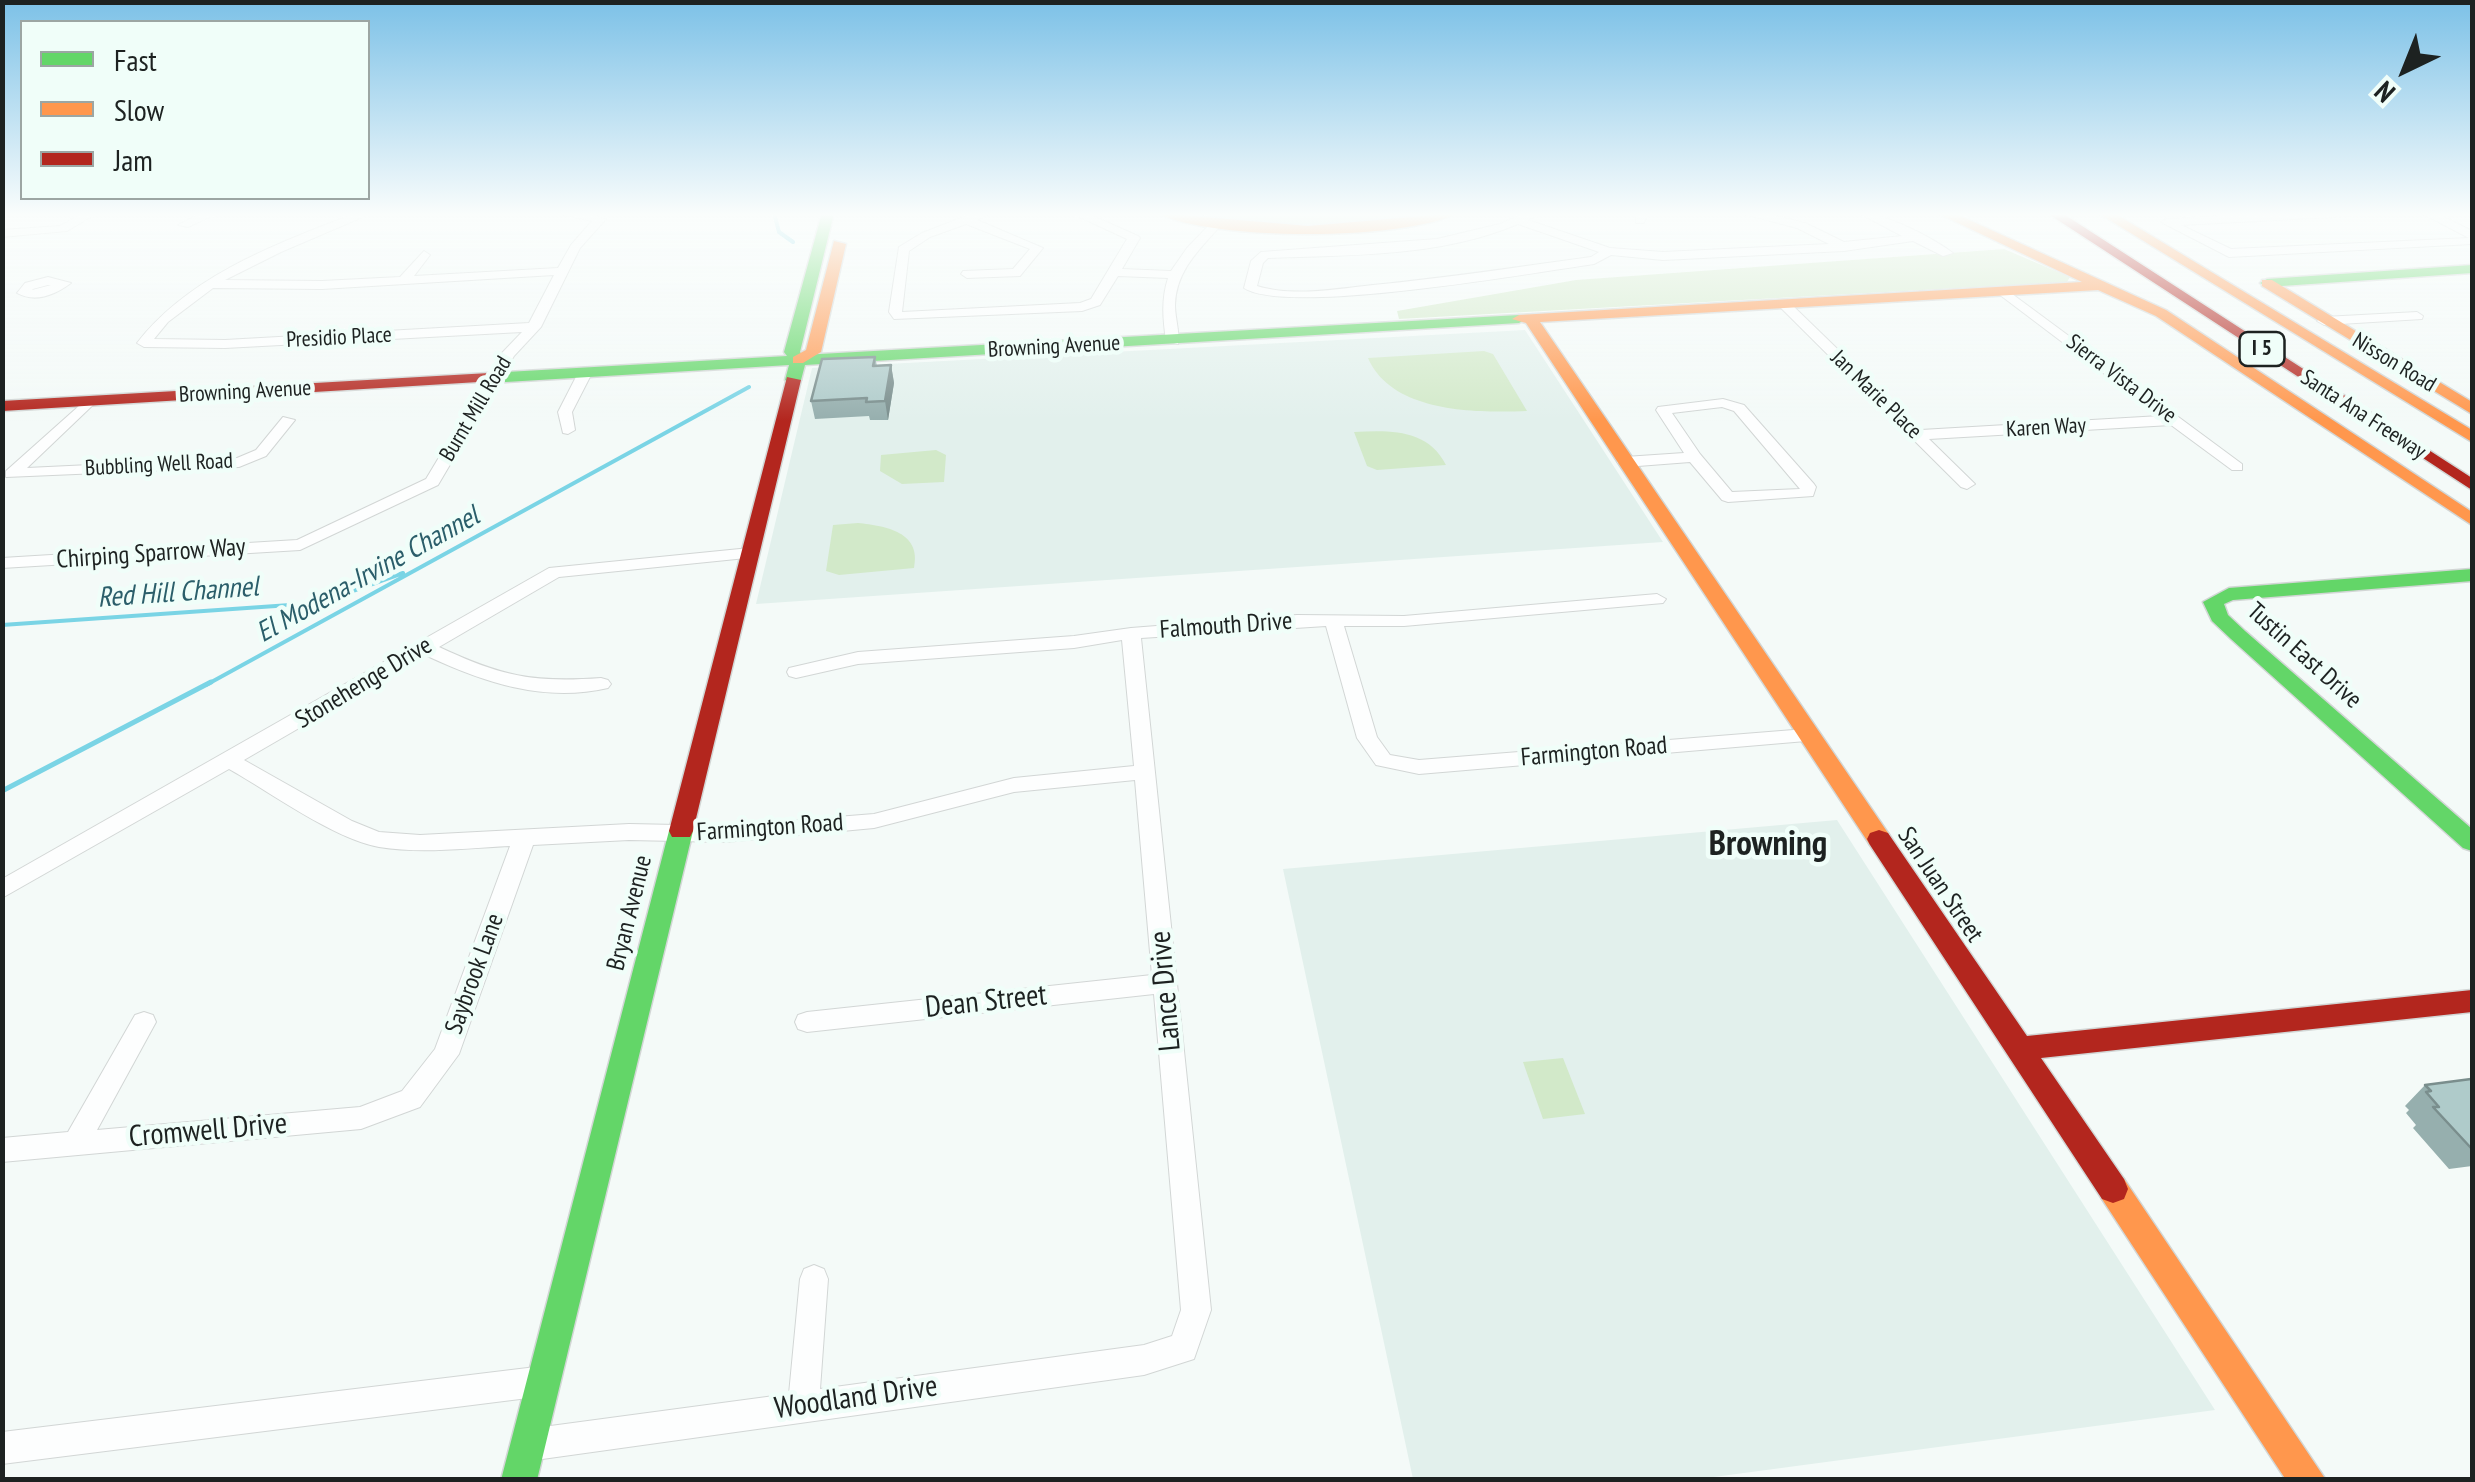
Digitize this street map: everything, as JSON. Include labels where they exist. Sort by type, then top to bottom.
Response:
[{"type":"main road","name":"Bryan Avenue","points":[[798,360],[792,352],[810,282]]},
{"type":"main road","name":"Bryan Avenue","points":[[519,1480],[677,833],[798,360],[814,352],[830,282]]},
{"type":"main road","points":[[2100,282],[2161,312],[2472,520]]},
{"type":"main road","name":"Santa Ana Freeway","points":[[2158,282],[2472,485]]},
{"type":"main road","name":"Santa Ana Freeway","points":[[2216,282],[2472,437]]},
{"type":"main road","name":"Nisson Road","points":[[2279,282],[2267,283],[2472,409]]},
{"type":"main road","name":"Browning Avenue","points":[[2,406],[1785,306],[2104,284]]},
{"type":"main road","name":"San Juan Street","points":[[1531,320],[2308,1480]]},
{"type":"main road","name":"Tustin East Drive","points":[[2472,574],[2229,594],[2213,602],[2213,609],[2228,626],[2472,842]]},
{"type":"main road","points":[[2018,1049],[2472,1002]]},
{"type":"street","points":[[211,284],[282,282]]},
{"type":"street","name":"Burnt Mill Road","points":[[300,545],[432,482],[493,378],[534,327],[560,282]]},
{"type":"street","points":[[899,282],[895,312],[898,316],[1090,306],[1105,282]]},
{"type":"street","points":[[1172,282],[1166,305],[1173,341]]},
{"type":"street","points":[[1250,282],[1253,294],[1269,297],[1384,290],[1439,282]]},
{"type":"street","name":"Presidio Place","points":[[211,284],[144,344],[224,344],[534,327]]},
{"type":"street","points":[[2,290],[24,288]]},
{"type":"street","name":"Sierra Vista Drive","points":[[2004,292],[2237,467]]},
{"type":"street","name":"Jan Marie Place","points":[[1785,306],[1967,484]]},
{"type":"street","points":[[2324,321],[2417,316]]},
{"type":"street","points":[[568,430],[565,412],[585,373]]},
{"type":"street","points":[[8,478],[89,401]]},
{"type":"street","points":[[1732,405],[1762,434],[1808,488],[1807,493],[1728,497],[1694,457],[1663,410],[1732,405]]},
{"type":"street","name":"Bubbling Well Road","points":[[8,478],[240,462],[261,453],[288,420]]},
{"type":"street","name":"Karen Way","points":[[1917,435],[2174,420]]},
{"type":"street","points":[[1625,462],[1694,457]]},
{"type":"street","name":"Chirping Sparrow Way","points":[[2,563],[300,545]]},
{"type":"street","name":"Stonehenge Drive","points":[[2,890],[231,762],[555,572],[750,553]]},
{"type":"street","name":"Falmouth Drive","points":[[796,672],[858,658],[1074,642],[1131,633],[1332,620],[1404,621],[1658,599]]},
{"type":"street","name":"Farmington Road","points":[[1332,620],[1367,738],[1383,760],[1419,767],[1806,735]]},
{"type":"street","name":"Lance Drive","points":[[1131,633],[1196,1310],[1183,1348]]},
{"type":"street","points":[[424,647],[496,680],[540,690],[600,684]]},
{"type":"street","name":"Farmington Road","points":[[231,762],[344,826],[377,839],[523,841],[724,834],[874,821],[1014,785],[1145,772]]},
{"type":"street","name":"Saybrook Lane","points":[[411,1099],[446,1054],[523,841]]},
{"type":"street","name":"Dean Street","points":[[806,1022],[1165,983]]},
{"type":"street","points":[[77,1142],[144,1022]]},
{"type":"street","name":"Cromwell Drive","points":[[2,1150],[362,1118],[411,1099]]},
{"type":"street","points":[[803,1405],[814,1280]]},
{"type":"street","name":"Woodland Drive","points":[[528,1446],[1144,1360],[1183,1348]]},
{"type":"street","points":[[2,1448],[544,1381]]},
{"type":"shaded area","points":[[1525,330],[1663,542],[756,604],[812,368]]},
{"type":"shaded area","points":[[1837,820],[2215,1410],[1699,1479],[1413,1479],[1283,869]]},
{"type":"green space","points":[[1564,282],[2064,282],[1399,319],[1397,311]]},
{"type":"green space","points":[[1484,351],[1493,354],[1527,411],[1461,410],[1415,399],[1396,390],[1368,358]]},
{"type":"green space","points":[[1354,432],[1407,434],[1429,444],[1446,465],[1377,470],[1367,466]]},
{"type":"green space","points":[[936,450],[946,455],[944,482],[902,484],[880,471],[881,455]]},
{"type":"green space","points":[[858,523],[900,533],[913,546],[914,568],[839,575],[826,571],[833,525]]},
{"type":"green space","points":[[1563,1058],[1585,1114],[1543,1119],[1523,1062]]},
{"type":"building","points":[[875,357],[873,366],[891,365],[885,401],[811,401],[822,359]]},
{"type":"building","points":[[2471,1079],[2472,1148],[2433,1107],[2439,1107],[2425,1085]]},
{"type":"waterway","name":"El Modena-Irvine Channel","points":[[206,685],[749,387]]},
{"type":"waterway","name":"Red Hill Channel","points":[[2,625],[319,603],[403,573]]},
{"type":"waterway","name":"El Modena-Irvine Channel","points":[[2,791],[211,682]]},
{"type":"traffic: fast","points":[[793,380],[798,360],[792,352],[810,282]]},
{"type":"traffic: fast","points":[[2267,283],[2279,282]]},
{"type":"traffic: fast","points":[[489,378],[1519,319]]},
{"type":"traffic: fast","points":[[2472,575],[2229,594],[2213,602],[2219,617],[2238,635],[2472,842]]},
{"type":"traffic: fast","points":[[519,1480],[681,831]]},
{"type":"traffic: slow","points":[[798,360],[813,352],[830,282]]},
{"type":"traffic: slow","points":[[2094,282],[2161,313],[2472,520]]},
{"type":"traffic: slow","points":[[2218,282],[2472,437]]},
{"type":"traffic: slow","points":[[2267,283],[2472,409]]},
{"type":"traffic: slow","points":[[1519,319],[2104,285]]},
{"type":"traffic: slow","points":[[1531,319],[1879,839]]},
{"type":"traffic: slow","points":[[2113,1189],[2308,1480]]},
{"type":"traffic: jam","points":[[2160,282],[2472,485]]},
{"type":"traffic: jam","points":[[2,406],[489,378]]},
{"type":"traffic: jam","points":[[681,831],[793,380]]},
{"type":"traffic: jam","points":[[1879,839],[2113,1189]]},
{"type":"traffic: jam","points":[[2018,1049],[2472,1001]]},
{"type":"district","name":"Browning","points":[[1768,845]]}]
